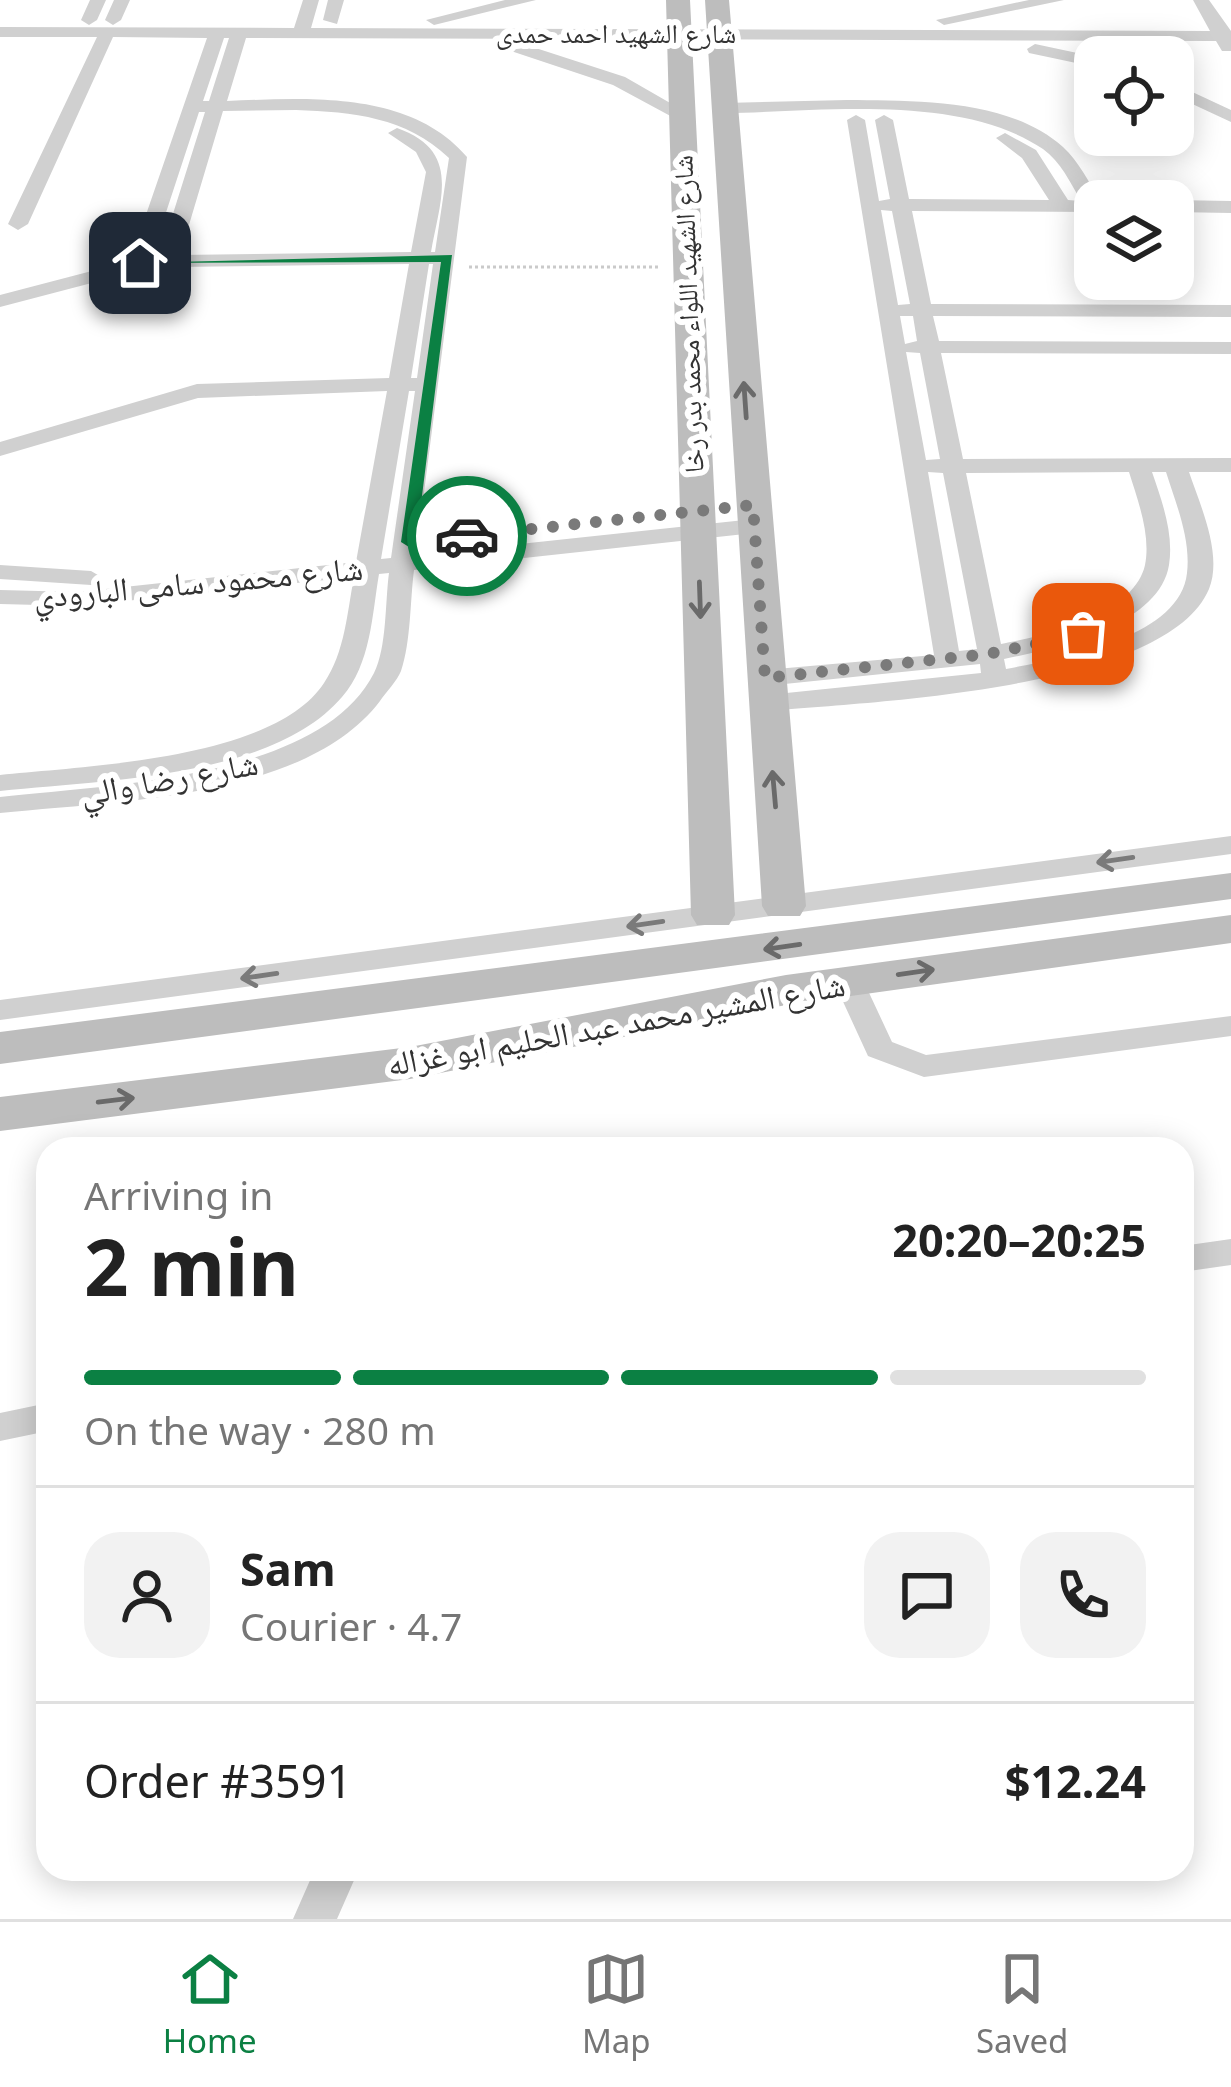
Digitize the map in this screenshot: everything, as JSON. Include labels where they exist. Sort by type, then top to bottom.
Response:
[{"type":"street","points":[[89,20],[98,0]]},
{"type":"street","points":[[18,224],[122,0]]},
{"type":"street","points":[[303,27],[311,0]]},
{"type":"street","points":[[331,20],[336,0]]},
{"type":"street","points":[[432,21],[528,0]]},
{"type":"street","points":[[927,28],[1057,0]]},
{"type":"street","points":[[1201,0],[1225,34]]},
{"type":"street","name":"شارع الشهيد احمد حمدى","points":[[0,20],[89,20],[110,26],[217,33],[303,27],[331,20],[679,18],[719,30],[825,34],[927,28]]},
{"type":"street","name":"شارع الشهيد احمد حمدى","points":[[0,32],[110,26],[458,34],[679,18]]},
{"type":"street","name":"شارع الشهيد اللواء محمد بدر رخا","points":[[679,18],[713,915]]},
{"type":"street","points":[[927,28],[1074,58]]},
{"type":"street","name":"شارع الشهيد احمد حمدى","points":[[719,30],[927,28],[1225,34]]},
{"type":"street","points":[[719,30],[761,46],[825,34]]},
{"type":"street","name":"شارع الشهيد اللواء محمد بدر رخا","points":[[719,30],[784,906]]},
{"type":"street","points":[[137,270],[217,33]]},
{"type":"street","points":[[166,266],[239,33]]},
{"type":"street","points":[[458,34],[584,66],[682,115]]},
{"type":"street","points":[[1194,98],[1231,117]]},
{"type":"street","name":"شارع رضا والي","points":[[0,783],[101,780],[263,765],[300,752],[358,715],[388,672],[460,168],[448,143],[431,131],[349,109],[215,111]]},
{"type":"street","points":[[725,113],[921,110],[982,118],[1049,145],[1074,181]]},
{"type":"street","points":[[191,111],[215,111]]},
{"type":"street","name":"شارع رضا والي","points":[[0,805],[212,754],[277,733],[312,712],[348,670],[434,172],[423,149],[409,138],[337,117],[215,111]]},
{"type":"street","points":[[725,113],[953,123],[998,134],[1029,154],[1062,206]]},
{"type":"street","points":[[856,120],[948,659]]},
{"type":"street","points":[[884,120],[991,666]]},
{"type":"street","points":[[1194,206],[1231,207]]},
{"type":"street","points":[[902,211],[1074,208]]},
{"type":"street","points":[[872,210],[1074,210]]},
{"type":"street","points":[[1194,217],[1231,217]]},
{"type":"street","points":[[0,301],[166,266],[447,265]]},
{"type":"street","points":[[0,315],[137,270]]},
{"type":"street","points":[[889,310],[1231,311]]},
{"type":"street","points":[[895,347],[1231,348]]},
{"type":"street","points":[[0,449],[197,391],[430,384]]},
{"type":"street","points":[[917,474],[1177,473],[1231,465]]},
{"type":"street","points":[[766,690],[948,659],[991,666],[1083,634],[1128,610],[1147,591],[1157,569],[1158,547],[1142,473]]},
{"type":"street","points":[[1177,473],[1231,481]]},
{"type":"street","points":[[766,690],[1116,653],[1145,641],[1186,609],[1200,572],[1177,473]]},
{"type":"street","name":"شارع محمود سامى البارودي","points":[[0,572],[95,578],[369,556],[754,515]]},
{"type":"street","name":"شارع محمود سامى البارودي","points":[[0,597],[78,599],[369,556]]},
{"type":"street","points":[[0,1010],[1231,844]]},
{"type":"street","name":"شارع المشير محمد عبد الحليم ابو غزاله","points":[[0,1048],[394,1000],[1231,886]]},
{"type":"street","name":"شارع المشير محمد عبد الحليم ابو غزاله","points":[[0,1114],[410,1063],[849,982],[1231,929]]},
{"type":"street","points":[[849,982],[879,1049],[924,1066],[1231,1026]]},
{"type":"street","points":[[453,992],[438,1010],[437,1030],[463,1054]]},
{"type":"street","points":[[394,1000],[411,1029],[410,1063]]},
{"type":"street","points":[[1194,1257],[1231,1252]]},
{"type":"street","points":[[0,1427],[36,1420]]},
{"type":"street","points":[[315,1919],[332,1881]]},
{"type":"path","points":[[447,265],[688,266]]},
{"type":"way so far","points":[[467,536],[753,505],[765,678],[988,654],[1083,634]]},
{"type":"route","points":[[140,263],[448,258],[409,542],[467,536]]}]
